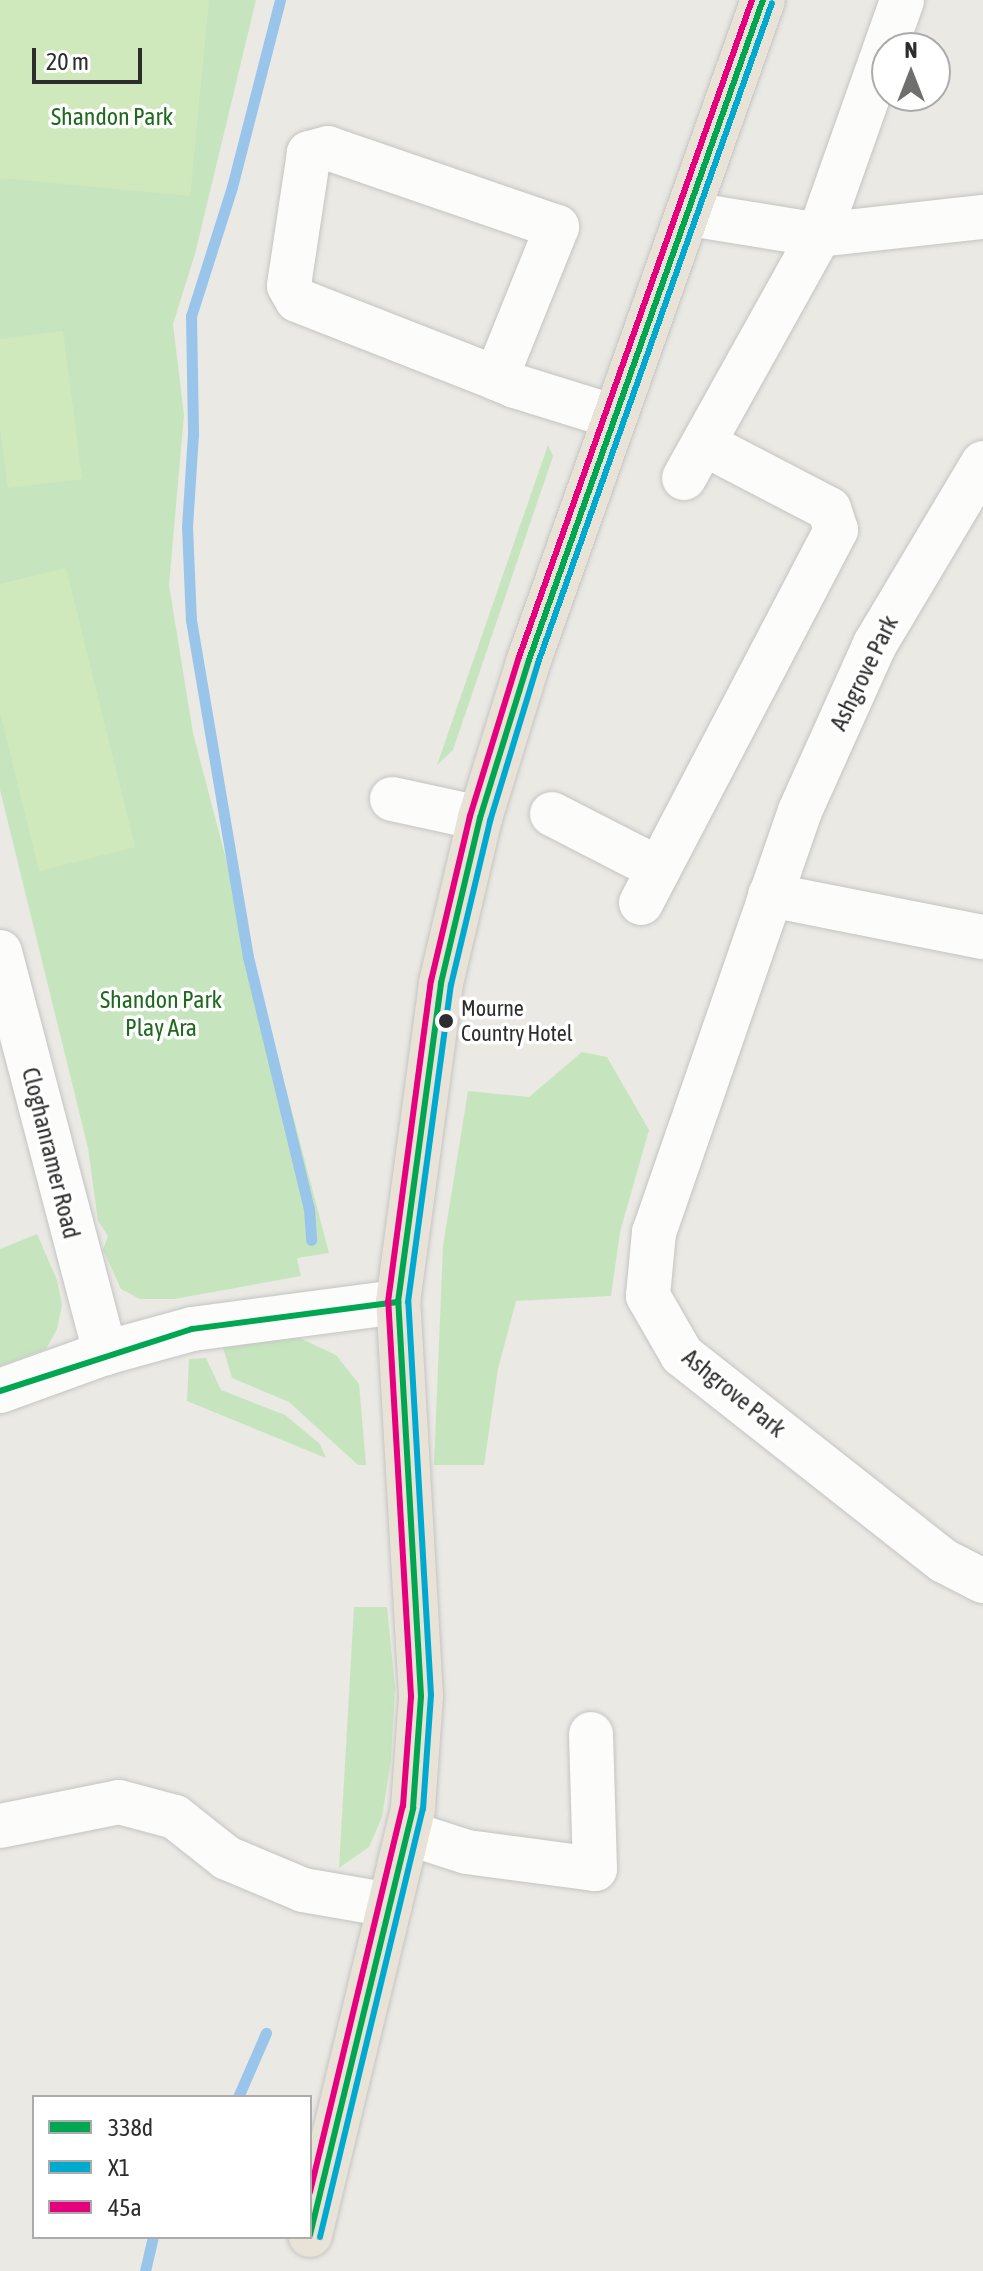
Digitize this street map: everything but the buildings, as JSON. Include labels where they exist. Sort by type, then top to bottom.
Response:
[{"type":"highway","points":[[312,2228],[408,1833],[421,1696],[398,1302],[441,983],[480,818],[612,416],[690,214],[763,0]]},
{"type":"highway","points":[[302,2271],[309,2239]]},
{"type":"street","points":[[552,814],[650,886],[836,530],[829,509],[695,461],[819,235],[902,0]]},
{"type":"street","points":[[496,378],[557,227],[328,148],[309,153],[289,286],[297,300],[496,378],[612,416]]},
{"type":"street","points":[[690,214],[819,235],[983,217]]},
{"type":"street","name":"Ashgrove Park","points":[[983,463],[875,644],[800,811],[654,1232],[648,1296],[682,1355],[944,1561],[983,1581]]},
{"type":"street","points":[[392,799],[480,818]]},
{"type":"street","points":[[770,895],[983,937]]},
{"type":"street","name":"Cloghanramer Road","points":[[0,952],[105,1353]]},
{"type":"street","points":[[0,1391],[105,1353],[223,1323],[398,1302]]},
{"type":"street","points":[[408,1833],[467,1852],[595,1869],[591,1734]]},
{"type":"street","points":[[0,1826],[119,1802],[175,1817],[227,1858],[303,1890],[390,1905]]},
{"type":"green space","name":"Shandon Park","points":[[0,0],[256,0],[195,254],[173,324],[184,415],[169,585],[193,733],[329,1253],[297,1258],[301,1276],[174,1299],[140,1299],[121,1289],[103,1250],[108,1236],[98,1221],[88,1148],[0,790]]},
{"type":"green space","points":[[0,0],[209,0],[190,196],[0,178]]},
{"type":"green space","points":[[63,331],[82,479],[8,488],[0,427],[0,339]]},
{"type":"green space","points":[[548,445],[553,456],[453,750],[437,765]]},
{"type":"green space","points":[[66,568],[135,847],[39,871],[0,712],[0,584]]},
{"type":"green space","points":[[582,1052],[607,1057],[649,1130],[620,1232],[611,1296],[516,1301],[498,1369],[484,1465],[434,1465],[443,1246],[468,1091],[529,1097]]},
{"type":"green space","points":[[37,1234],[57,1280],[62,1305],[57,1329],[46,1349],[0,1366],[0,1249]]},
{"type":"green space","points":[[293,1335],[336,1355],[359,1384],[366,1465],[358,1465],[289,1402],[232,1378],[222,1344]]},
{"type":"green space","points":[[206,1358],[221,1390],[285,1415],[320,1444],[326,1458],[187,1401],[189,1359]]},
{"type":"green space","points":[[354,1607],[387,1607],[395,1688],[391,1760],[382,1817],[369,1847],[339,1868]]},
{"type":"waterway","points":[[280,0],[232,187],[191,316],[193,434],[187,526],[191,620],[248,957],[309,1209],[311,1240]]},
{"type":"waterway","points":[[239,2095],[266,2033]]},
{"type":"waterway","points":[[145,2271],[153,2239]]},
{"type":"transit line","name":"45a","points":[[312,2184],[403,1806],[411,1696],[388,1302],[431,981],[470,816],[519,657],[752,0]]},
{"type":"transit line","name":"338d","points":[[312,2227],[413,1808],[421,1696],[398,1302],[441,983],[480,818],[529,660],[763,0]]},
{"type":"transit line","name":"X1","points":[[320,2237],[423,1809],[431,1695],[408,1302],[451,985],[490,821],[538,663],[772,3]]},
{"type":"transit line","name":"338d","points":[[0,1391],[192,1329],[398,1302]]},
{"type":"place","name":"Mourne Country Hotel","points":[[446,1021]]},
{"type":"park label","name":"Shandon Park Play Ara","points":[[161,1014]]}]
